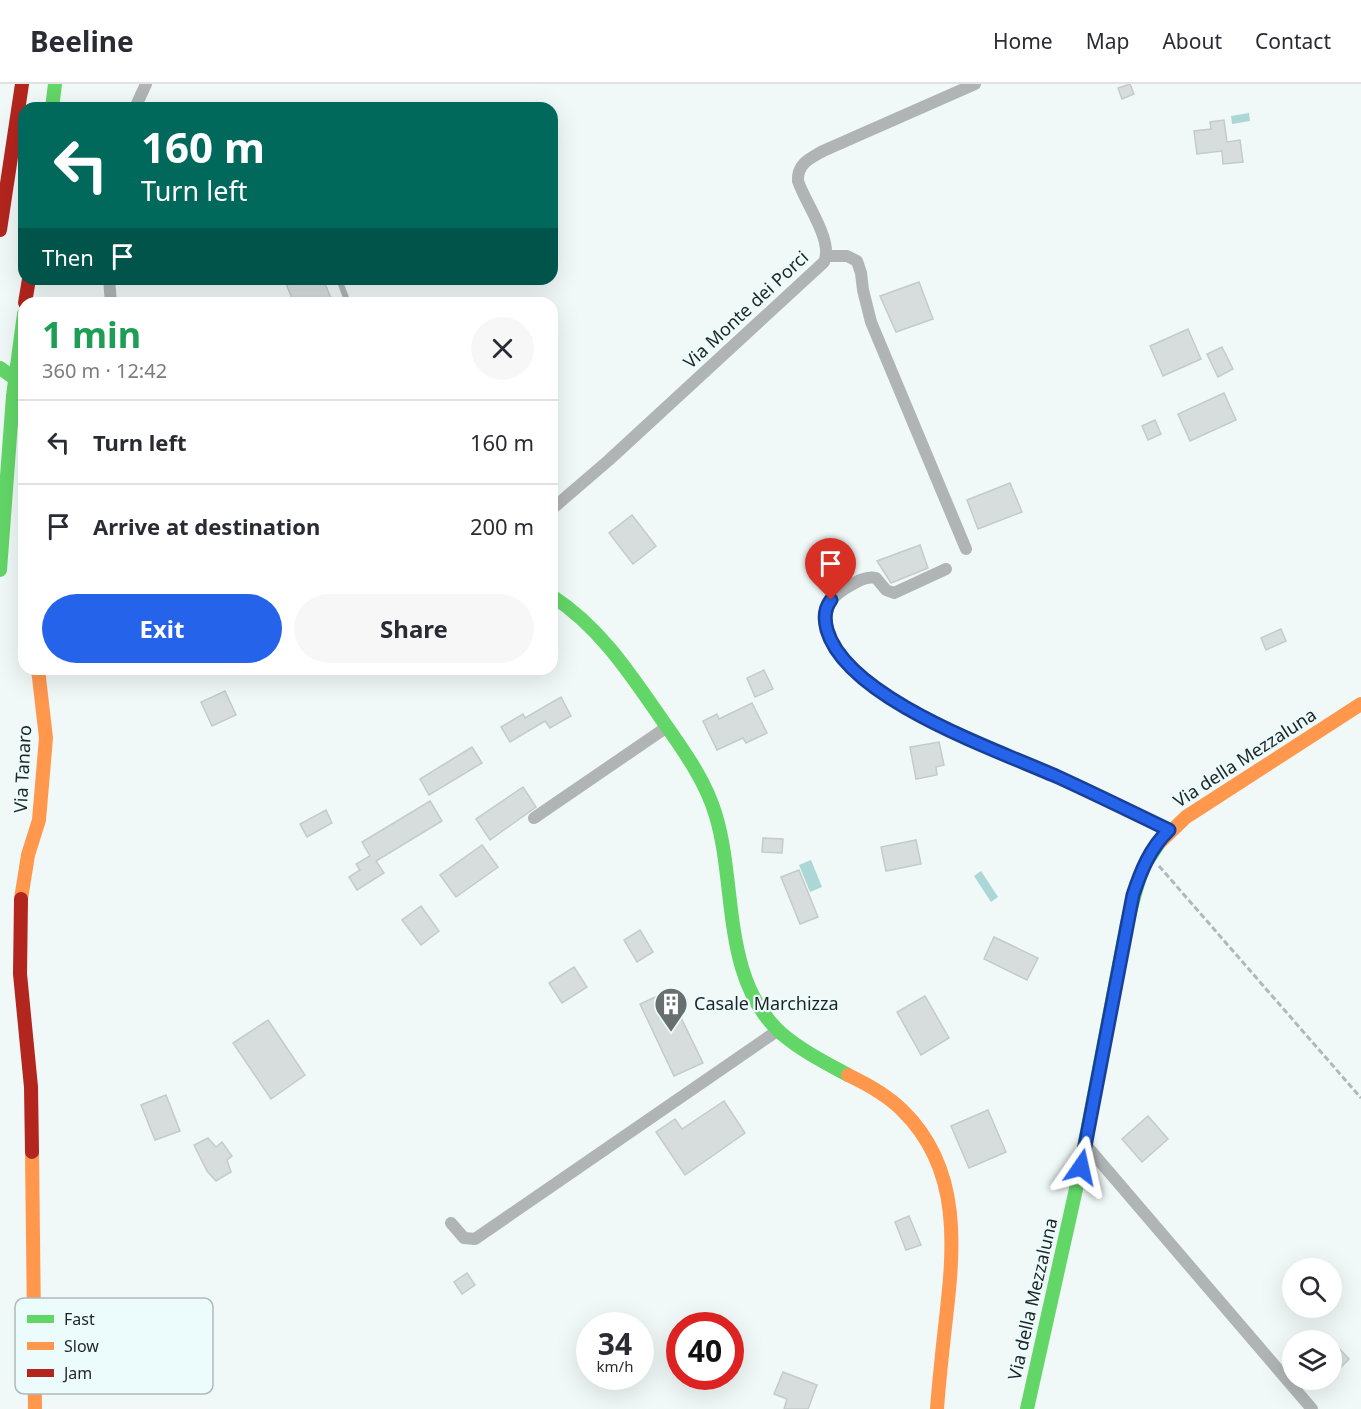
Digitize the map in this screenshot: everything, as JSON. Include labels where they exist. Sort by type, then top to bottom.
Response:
[{"type":"main road","points":[[19,102],[22,84]]},
{"type":"main road","points":[[53,102],[56,84]]},
{"type":"main road","points":[[0,230],[18,111]]},
{"type":"main road","points":[[0,570],[13,396],[18,359]]},
{"type":"main road","points":[[0,368],[18,381]]},
{"type":"main road","points":[[558,600],[576,612],[604,638],[619,656],[696,771],[710,798],[719,830],[743,968],[755,1000],[777,1031],[802,1049],[874,1089],[894,1103],[917,1128],[939,1167],[948,1194],[954,1240],[952,1277],[936,1409]]},
{"type":"main road","name":"Via Tanaro","points":[[34,1298],[31,1087],[20,974],[21,895],[28,855],[39,820],[46,738],[39,675]]},
{"type":"main road","name":"Via della Mezzaluna","points":[[1027,1409],[1085,1144],[1132,901],[1139,876],[1149,855],[1169,830],[1196,810],[1361,704]]},
{"type":"main road","name":"Via Tanaro","points":[[35,1394],[35,1409]]},
{"type":"street","points":[[138,102],[146,84]]},
{"type":"street","name":"Via Monte dei Porci","points":[[558,504],[815,272],[827,256],[824,239],[799,186],[798,172],[803,164],[823,151],[975,84]]},
{"type":"street","points":[[827,256],[850,257],[859,265],[866,307],[871,322],[966,549]]},
{"type":"street","points":[[946,569],[894,593],[886,590],[876,578],[868,577],[835,596],[828,604],[826,621],[829,635],[842,656],[877,688],[920,715],[1169,830]]},
{"type":"street","points":[[534,818],[667,727]]},
{"type":"street","points":[[451,1223],[464,1238],[475,1239],[777,1031]]},
{"type":"street","points":[[1085,1144],[1312,1409]]},
{"type":"path","points":[[1149,855],[1361,1098]]},
{"type":"water","points":[[1249,113],[1250,121],[1232,124],[1231,116]]},
{"type":"water","points":[[811,860],[822,887],[810,892],[799,865]]},
{"type":"water","points":[[981,871],[998,897],[991,902],[974,876]]},
{"type":"building","points":[[1130,84],[1134,94],[1122,99],[1118,88]]},
{"type":"building","points":[[1224,120],[1227,142],[1240,140],[1243,162],[1223,164],[1222,151],[1197,154],[1194,131],[1211,129],[1210,122]]},
{"type":"building","points":[[919,282],[933,319],[896,332],[880,296]]},
{"type":"building","points":[[286,285],[326,285],[330,297],[292,297]]},
{"type":"building","points":[[1188,329],[1201,359],[1163,376],[1150,346]]},
{"type":"building","points":[[1222,347],[1233,369],[1218,377],[1207,354]]},
{"type":"building","points":[[1224,393],[1236,420],[1190,441],[1178,414]]},
{"type":"building","points":[[1155,420],[1161,434],[1148,440],[1142,426]]},
{"type":"building","points":[[1010,483],[1022,512],[978,529],[967,500]]},
{"type":"building","points":[[632,515],[656,546],[633,564],[609,533]]},
{"type":"building","points":[[920,545],[928,568],[891,583],[877,561]]},
{"type":"building","points":[[1281,629],[1286,641],[1266,650],[1261,638]]},
{"type":"building","points":[[764,670],[773,689],[755,697],[747,678]]},
{"type":"building","points":[[225,691],[236,715],[212,726],[201,702]]},
{"type":"building","points":[[561,697],[571,716],[550,728],[545,721],[510,742],[501,727],[523,714],[525,718]]},
{"type":"building","points":[[752,703],[767,733],[746,743],[743,738],[717,750],[703,721],[717,714],[719,719]]},
{"type":"building","points":[[939,742],[944,765],[936,767],[937,775],[916,779],[910,747]]},
{"type":"building","points":[[472,747],[482,763],[429,795],[420,779]]},
{"type":"building","points":[[523,787],[536,807],[490,840],[476,819]]},
{"type":"building","points":[[430,801],[442,821],[376,861],[384,873],[357,890],[349,877],[360,870],[356,864],[370,856],[362,842]]},
{"type":"building","points":[[326,810],[332,823],[307,837],[300,824]]},
{"type":"building","points":[[763,838],[783,839],[782,853],[762,852]]},
{"type":"building","points":[[916,840],[921,864],[886,871],[881,847]]},
{"type":"building","points":[[482,845],[498,867],[456,897],[440,875]]},
{"type":"building","points":[[799,870],[818,917],[800,924],[781,877]]},
{"type":"building","points":[[421,906],[439,931],[421,945],[402,920]]},
{"type":"building","points":[[640,930],[653,952],[637,962],[624,940]]},
{"type":"building","points":[[994,937],[1038,958],[1027,980],[984,959]]},
{"type":"building","points":[[574,967],[587,987],[562,1003],[549,983]]},
{"type":"building","name":"Casale Marchizza","points":[[668,991],[703,1063],[674,1076],[640,1004]]},
{"type":"building","points":[[925,996],[949,1038],[921,1055],[897,1012]]},
{"type":"building","points":[[268,1020],[305,1075],[271,1099],[233,1043]]},
{"type":"building","points":[[166,1095],[180,1131],[155,1140],[141,1105]]},
{"type":"building","points":[[724,1101],[745,1133],[685,1175],[656,1132],[675,1119],[682,1129]]},
{"type":"building","points":[[988,1110],[1006,1152],[969,1168],[951,1126]]},
{"type":"building","points":[[1148,1116],[1168,1139],[1142,1162],[1122,1139]]},
{"type":"building","points":[[208,1138],[216,1147],[222,1142],[232,1156],[227,1160],[231,1172],[216,1181],[207,1171],[194,1145]]},
{"type":"building","points":[[909,1216],[921,1245],[906,1250],[895,1222]]},
{"type":"building","points":[[467,1273],[475,1285],[462,1294],[454,1282]]},
{"type":"building","points":[[1342,1352],[1349,1359],[1342,1366]]},
{"type":"building","points":[[783,1372],[817,1385],[808,1409],[784,1409],[787,1399],[774,1394]]},
{"type":"traffic: fast","points":[[53,102],[55,84]]},
{"type":"traffic: fast","points":[[0,570],[13,396],[18,359]]},
{"type":"traffic: fast","points":[[0,368],[18,381]]},
{"type":"traffic: fast","points":[[558,600],[584,621],[611,649],[699,775],[716,816],[740,960],[749,987],[763,1012],[790,1040],[848,1075]]},
{"type":"traffic: fast","points":[[1027,1409],[1076,1189],[1127,923],[1140,876],[1159,843]]},
{"type":"traffic: slow","points":[[21,899],[28,855],[39,820],[46,738],[39,675]]},
{"type":"traffic: slow","points":[[1159,843],[1186,817],[1361,704]]},
{"type":"traffic: slow","points":[[848,1075],[890,1099],[902,1110],[922,1133],[936,1158],[945,1184],[950,1212],[951,1269],[937,1409]]},
{"type":"traffic: slow","points":[[32,1152],[34,1298]]},
{"type":"traffic: slow","points":[[35,1394],[35,1409]]},
{"type":"traffic: jam","points":[[19,102],[22,84]]},
{"type":"traffic: jam","points":[[0,230],[18,111]]},
{"type":"traffic: jam","points":[[26,297],[28,285]]},
{"type":"traffic: jam","points":[[21,899],[20,974],[31,1087],[32,1152]]},
{"type":"place","name":"Casale Marchizza","points":[[671,1033]]},
{"type":"route","points":[[831,600],[825,615],[832,641],[855,670],[889,697],[936,723],[1095,794],[1169,830],[1146,861],[1133,895],[1081,1167]]}]
